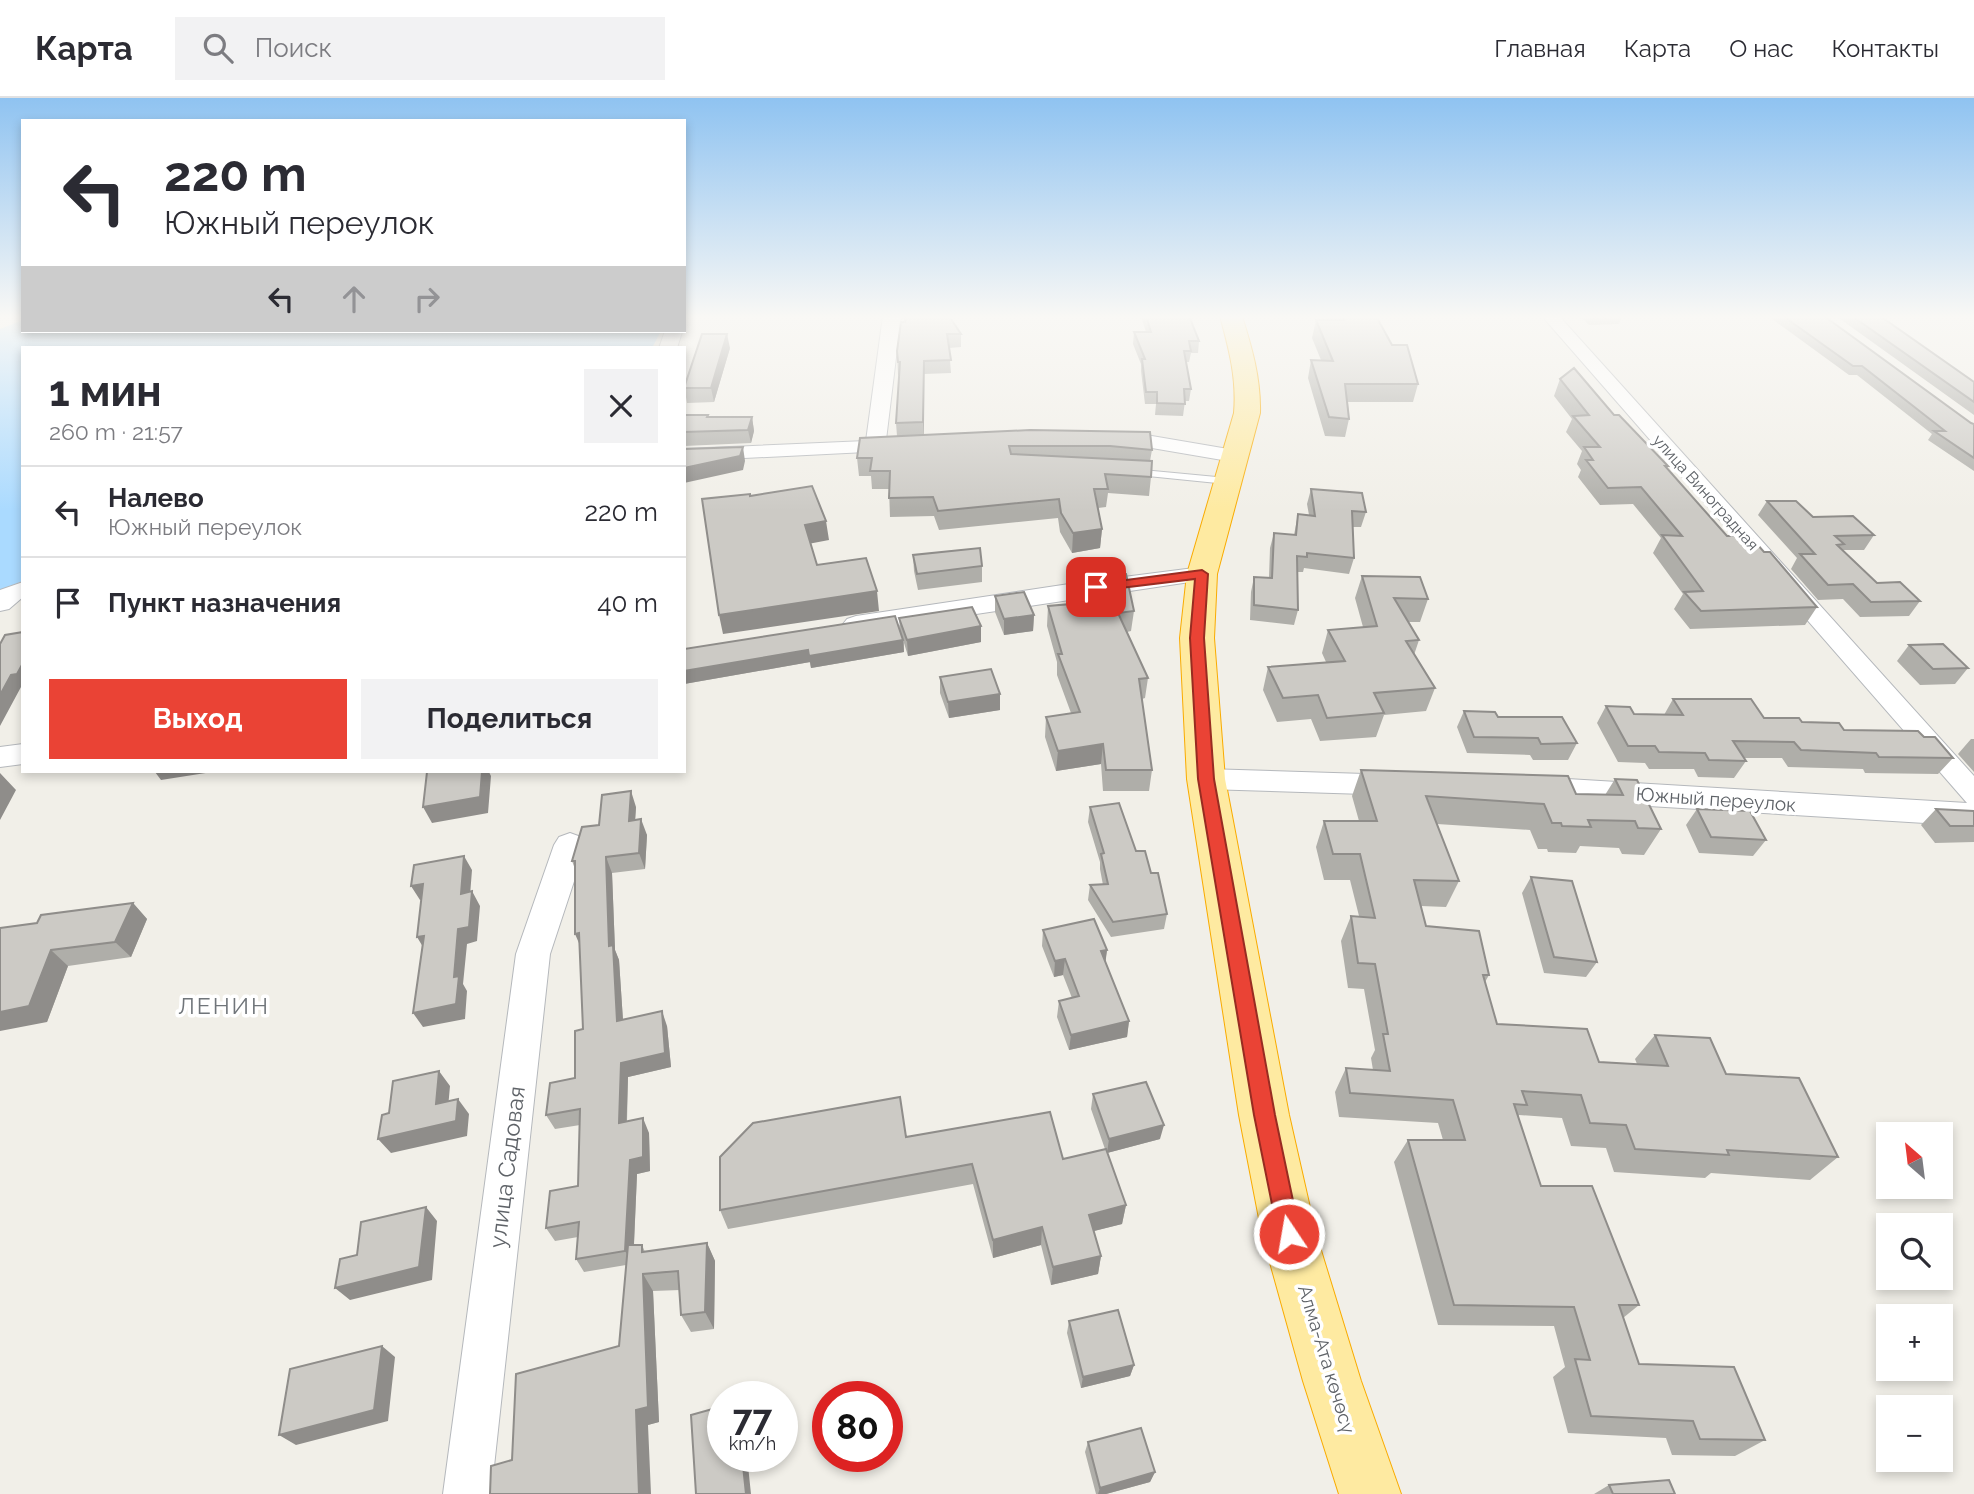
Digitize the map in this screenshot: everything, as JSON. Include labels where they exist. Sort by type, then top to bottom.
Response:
[{"type":"highway","name":"Алма-Ата көчөсү","points":[[1248,381],[1247,413],[1202,574],[1197,638],[1206,779],[1265,1115],[1289,1234],[1332,1381],[1370,1494]]},
{"type":"street","points":[[875,447],[884,381]]},
{"type":"street","name":"улица Виноградная","points":[[1608,381],[1974,795]]},
{"type":"street","points":[[1094,440],[1146,441],[1231,469]]},
{"type":"street","points":[[686,455],[913,445]]},
{"type":"street","points":[[835,627],[1069,591],[1202,574]]},
{"type":"street","points":[[0,757],[21,754]]},
{"type":"street","points":[[1206,779],[1421,785]]},
{"type":"street","name":"Южный переулок","points":[[1505,788],[1974,815]]},
{"type":"street","name":"улица Садовая","points":[[467,1494],[533,954],[570,845]]},
{"type":"lane","points":[[1121,471],[1231,469]]},
{"type":"water","points":[[0,381],[21,381],[21,582],[0,590]]},
{"type":"building","points":[[713,381],[711,388],[686,388],[686,382]]},
{"type":"building","points":[[899,381],[924,381],[923,422],[896,423]]},
{"type":"building","points":[[1145,381],[1190,381],[1191,389],[1184,389],[1185,404],[1157,403],[1157,392],[1146,392]]},
{"type":"building","points":[[1318,381],[1417,381],[1418,384],[1345,384],[1349,419],[1329,417]]},
{"type":"building","points":[[1562,381],[1585,381],[1614,415],[1619,415],[1668,466],[1665,466],[1727,536],[1750,536],[1764,552],[1770,552],[1817,607],[1701,611],[1684,592],[1703,591],[1662,535],[1682,536],[1641,487],[1608,488],[1586,460],[1593,460],[1584,447],[1600,447],[1573,416],[1589,415]]},
{"type":"building","points":[[1881,381],[1914,381],[1974,424],[1974,458],[1934,431],[1945,431]]},
{"type":"building","points":[[1944,381],[1974,382],[1974,402]]},
{"type":"building","points":[[686,415],[752,417],[748,430],[686,432]]},
{"type":"building","points":[[1030,430],[1150,432],[1152,450],[1110,446],[1009,446],[1011,454],[1152,461],[1151,477],[1105,474],[1108,489],[1094,489],[1102,529],[1073,533],[1061,513],[1059,499],[938,511],[933,497],[889,498],[890,471],[870,471],[872,458],[857,458],[860,438]]},
{"type":"building","points":[[743,447],[740,456],[686,468],[686,449]]},
{"type":"building","points":[[812,486],[826,521],[805,525],[817,565],[866,558],[877,591],[719,615],[702,499],[750,496]]},
{"type":"building","points":[[1311,489],[1362,493],[1366,512],[1352,511],[1354,558],[1307,553],[1307,557],[1297,556],[1298,610],[1254,605],[1254,577],[1272,578],[1274,533],[1296,535],[1298,514],[1315,516]]},
{"type":"building","points":[[1767,501],[1796,501],[1813,517],[1853,516],[1874,535],[1835,536],[1844,544],[1837,545],[1877,583],[1900,582],[1920,601],[1871,602],[1853,584],[1828,585],[1800,554],[1815,554]]},
{"type":"building","points":[[980,548],[982,566],[917,574],[913,555]]},
{"type":"building","points":[[1126,574],[1134,611],[1118,613],[1148,678],[1139,679],[1152,770],[1106,770],[1103,744],[1058,751],[1046,717],[1080,712],[1058,654],[1062,654],[1048,606],[1107,601],[1103,576]]},
{"type":"building","points":[[1362,576],[1420,577],[1428,599],[1394,598],[1419,640],[1406,641],[1435,688],[1374,693],[1384,713],[1327,718],[1318,695],[1283,698],[1268,667],[1345,661],[1328,630],[1377,626]]},
{"type":"building","points":[[1024,592],[1034,615],[1004,619],[995,596]]},
{"type":"building","points":[[972,607],[981,626],[907,640],[899,618]]},
{"type":"building","points":[[895,616],[903,640],[809,656],[808,650],[686,671],[686,649]]},
{"type":"building","points":[[21,632],[21,667],[17,674],[11,675],[0,695],[0,644],[5,635]]},
{"type":"building","points":[[1943,644],[1968,668],[1933,669],[1909,645]]},
{"type":"building","points":[[991,669],[1000,694],[948,702],[940,677]]},
{"type":"building","points":[[1673,699],[1751,699],[1764,718],[1799,718],[1802,722],[1839,723],[1844,730],[1918,731],[1924,737],[1935,737],[1953,758],[1879,757],[1876,753],[1801,750],[1794,742],[1733,741],[1746,761],[1709,760],[1705,753],[1659,752],[1655,746],[1628,746],[1606,706],[1630,707],[1634,714],[1683,715]]},
{"type":"building","points":[[1464,711],[1495,712],[1498,717],[1562,717],[1577,743],[1541,744],[1538,738],[1474,737]]},
{"type":"building","points":[[1361,770],[1568,776],[1576,794],[1623,795],[1615,779],[1637,780],[1661,829],[1638,828],[1635,821],[1588,820],[1591,827],[1562,826],[1561,823],[1552,823],[1544,804],[1426,796],[1459,881],[1414,880],[1426,926],[1479,931],[1489,975],[1483,975],[1497,1024],[1587,1029],[1599,1062],[1668,1066],[1655,1035],[1710,1038],[1726,1074],[1799,1078],[1838,1157],[1727,1150],[1729,1155],[1635,1149],[1626,1125],[1590,1123],[1581,1095],[1522,1091],[1527,1105],[1514,1104],[1541,1186],[1592,1186],[1639,1305],[1619,1305],[1639,1364],[1734,1367],[1765,1440],[1700,1439],[1693,1421],[1591,1416],[1575,1359],[1590,1360],[1574,1307],[1454,1305],[1408,1140],[1465,1140],[1453,1100],[1350,1093],[1346,1068],[1390,1071],[1383,1034],[1388,1034],[1375,964],[1358,963],[1351,916],[1375,918],[1360,854],[1333,854],[1324,821],[1377,821]]},
{"type":"building","points":[[427,773],[482,773],[480,797],[423,807]]},
{"type":"building","points":[[631,791],[629,821],[641,819],[639,853],[606,857],[609,946],[613,945],[617,1021],[662,1011],[665,1053],[621,1063],[619,1123],[643,1118],[643,1157],[630,1160],[625,1251],[576,1259],[579,1222],[546,1228],[550,1191],[578,1186],[580,1109],[546,1115],[550,1083],[575,1078],[575,1031],[583,1029],[579,933],[575,934],[575,861],[572,861],[582,827],[599,825],[602,795]]},
{"type":"building","points":[[1119,803],[1136,851],[1145,851],[1151,873],[1158,873],[1167,914],[1113,922],[1090,885],[1108,884],[1101,854],[1104,853],[1090,807]]},
{"type":"building","points":[[1697,809],[1750,811],[1766,840],[1711,837]]},
{"type":"building","points":[[1936,809],[1974,811],[1974,826],[1950,826]]},
{"type":"building","points":[[464,856],[461,894],[472,891],[469,927],[458,929],[454,977],[459,976],[456,1004],[413,1013],[424,936],[417,937],[423,884],[411,886],[414,865]]},
{"type":"building","points":[[1531,877],[1572,881],[1597,962],[1554,957]]},
{"type":"building","points":[[133,903],[115,942],[51,950],[29,1006],[0,1012],[0,928],[37,923],[41,915]]},
{"type":"building","points":[[1094,919],[1107,950],[1101,951],[1129,1021],[1071,1035],[1059,1001],[1079,996],[1065,959],[1055,961],[1043,930]]},
{"type":"building","points":[[439,1071],[436,1104],[458,1099],[456,1121],[378,1139],[382,1115],[389,1113],[393,1081]]},
{"type":"building","points":[[1146,1082],[1164,1125],[1109,1139],[1093,1094]]},
{"type":"building","points":[[900,1097],[906,1137],[1050,1112],[1063,1159],[1106,1149],[1126,1205],[1089,1215],[1101,1256],[1053,1267],[1042,1227],[993,1240],[972,1164],[720,1210],[720,1157],[753,1123]]},
{"type":"building","points":[[426,1207],[419,1267],[335,1288],[340,1259],[357,1255],[361,1222]]},
{"type":"building","points":[[707,1243],[705,1312],[681,1315],[678,1271],[643,1274],[648,1407],[636,1410],[639,1494],[490,1494],[491,1466],[512,1460],[516,1374],[619,1346],[628,1245],[642,1245],[642,1252]]},
{"type":"building","points":[[1118,1310],[1134,1365],[1083,1377],[1069,1321]]},
{"type":"building","points":[[382,1346],[374,1410],[279,1435],[290,1369]]},
{"type":"building","points":[[707,1410],[707,1472],[744,1472],[746,1494],[696,1494],[691,1415]]},
{"type":"building","points":[[1141,1428],[1155,1472],[1100,1488],[1088,1442]]},
{"type":"building","points":[[1669,1480],[1675,1494],[1613,1494],[1609,1485]]},
{"type":"district","name":"ЛЕНИН","points":[[224,1006]]},
{"type":"route","points":[[1096,587],[1202,574],[1197,638],[1206,779],[1265,1115],[1289,1234]]}]
